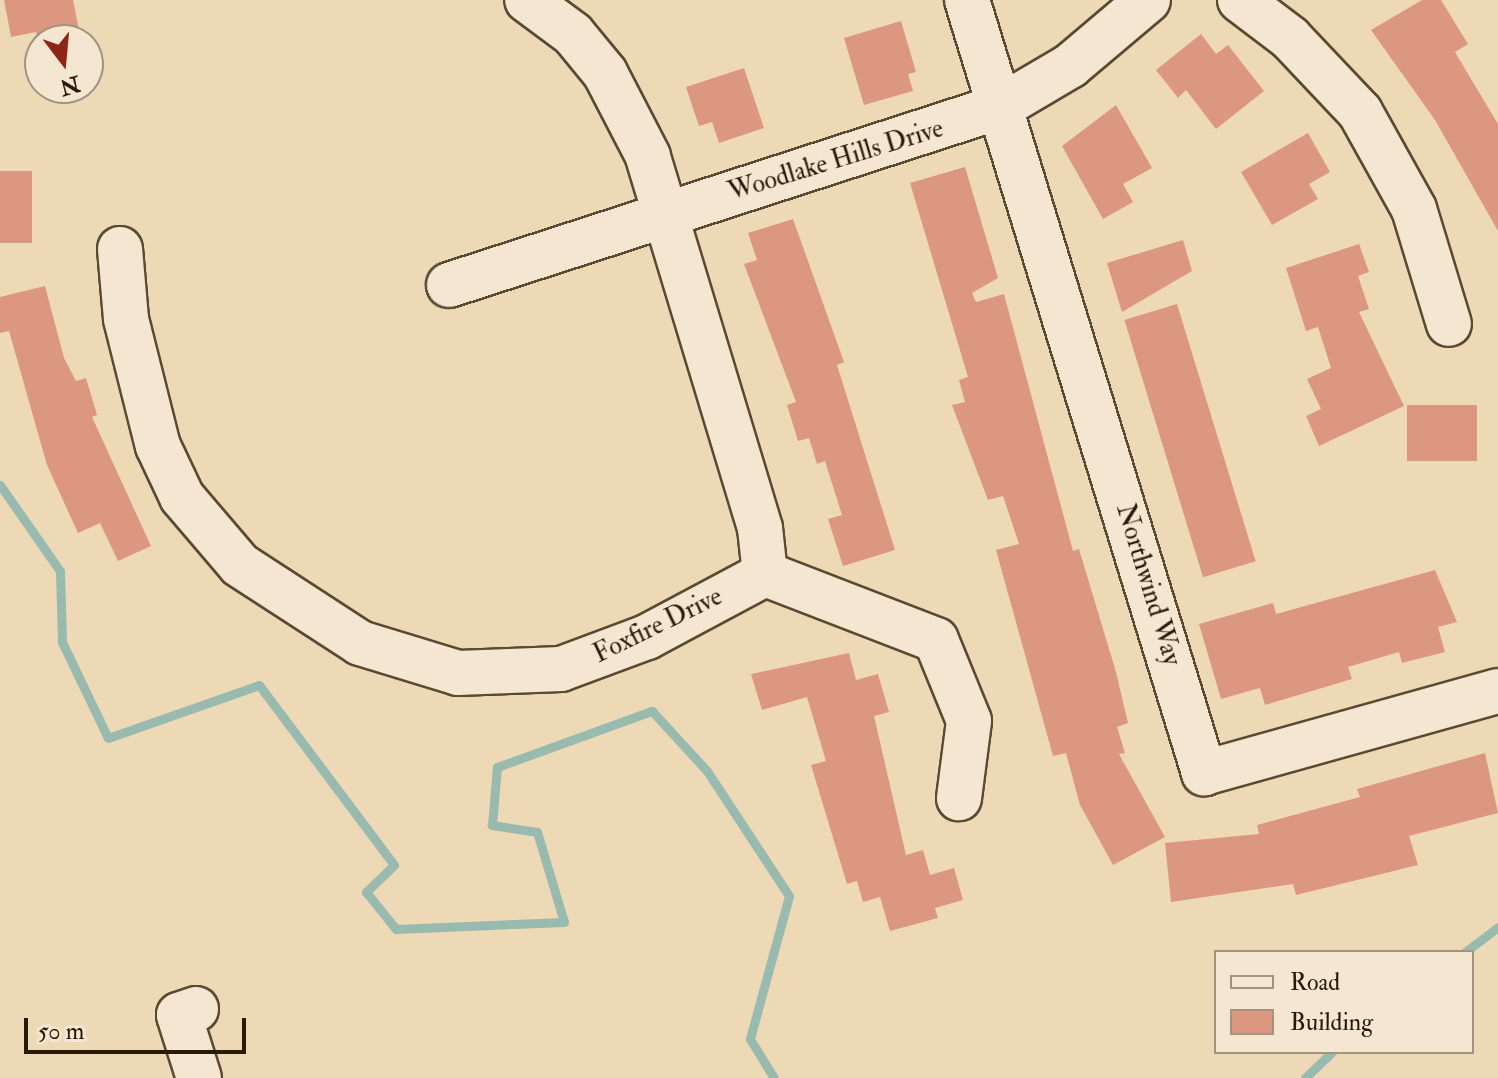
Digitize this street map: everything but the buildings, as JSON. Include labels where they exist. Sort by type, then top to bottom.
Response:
[{"type":"street","points":[[527,0],[573,34],[605,73],[630,114],[668,214],[760,528],[765,574],[936,640],[969,721],[959,798]]},
{"type":"street","points":[[967,0],[1002,106]]},
{"type":"street","name":"Woodlake Hills Drive","points":[[449,285],[1002,106],[1070,66],[1148,0]]},
{"type":"street","points":[[1240,0],[1290,38],[1360,112],[1414,209],[1449,324]]},
{"type":"street","name":"Northwind Way","points":[[1002,106],[1204,773],[1498,691]]},
{"type":"street","name":"Foxfire Drive","points":[[120,249],[133,347],[158,446],[182,497],[240,565],[360,643],[458,673],[561,669],[647,637],[765,574]]},
{"type":"street","points":[[196,1009],[179,1015],[199,1078]]},
{"type":"waterway","points":[[0,485],[60,571],[62,642],[108,738],[259,685],[394,865],[366,892],[396,929],[564,922],[537,832],[492,825],[497,767],[652,711],[707,771],[789,896],[750,1039],[774,1078]]},
{"type":"waterway","points":[[1468,950],[1498,927]]},
{"type":"waterway","points":[[1305,1078],[1330,1054]]}]
